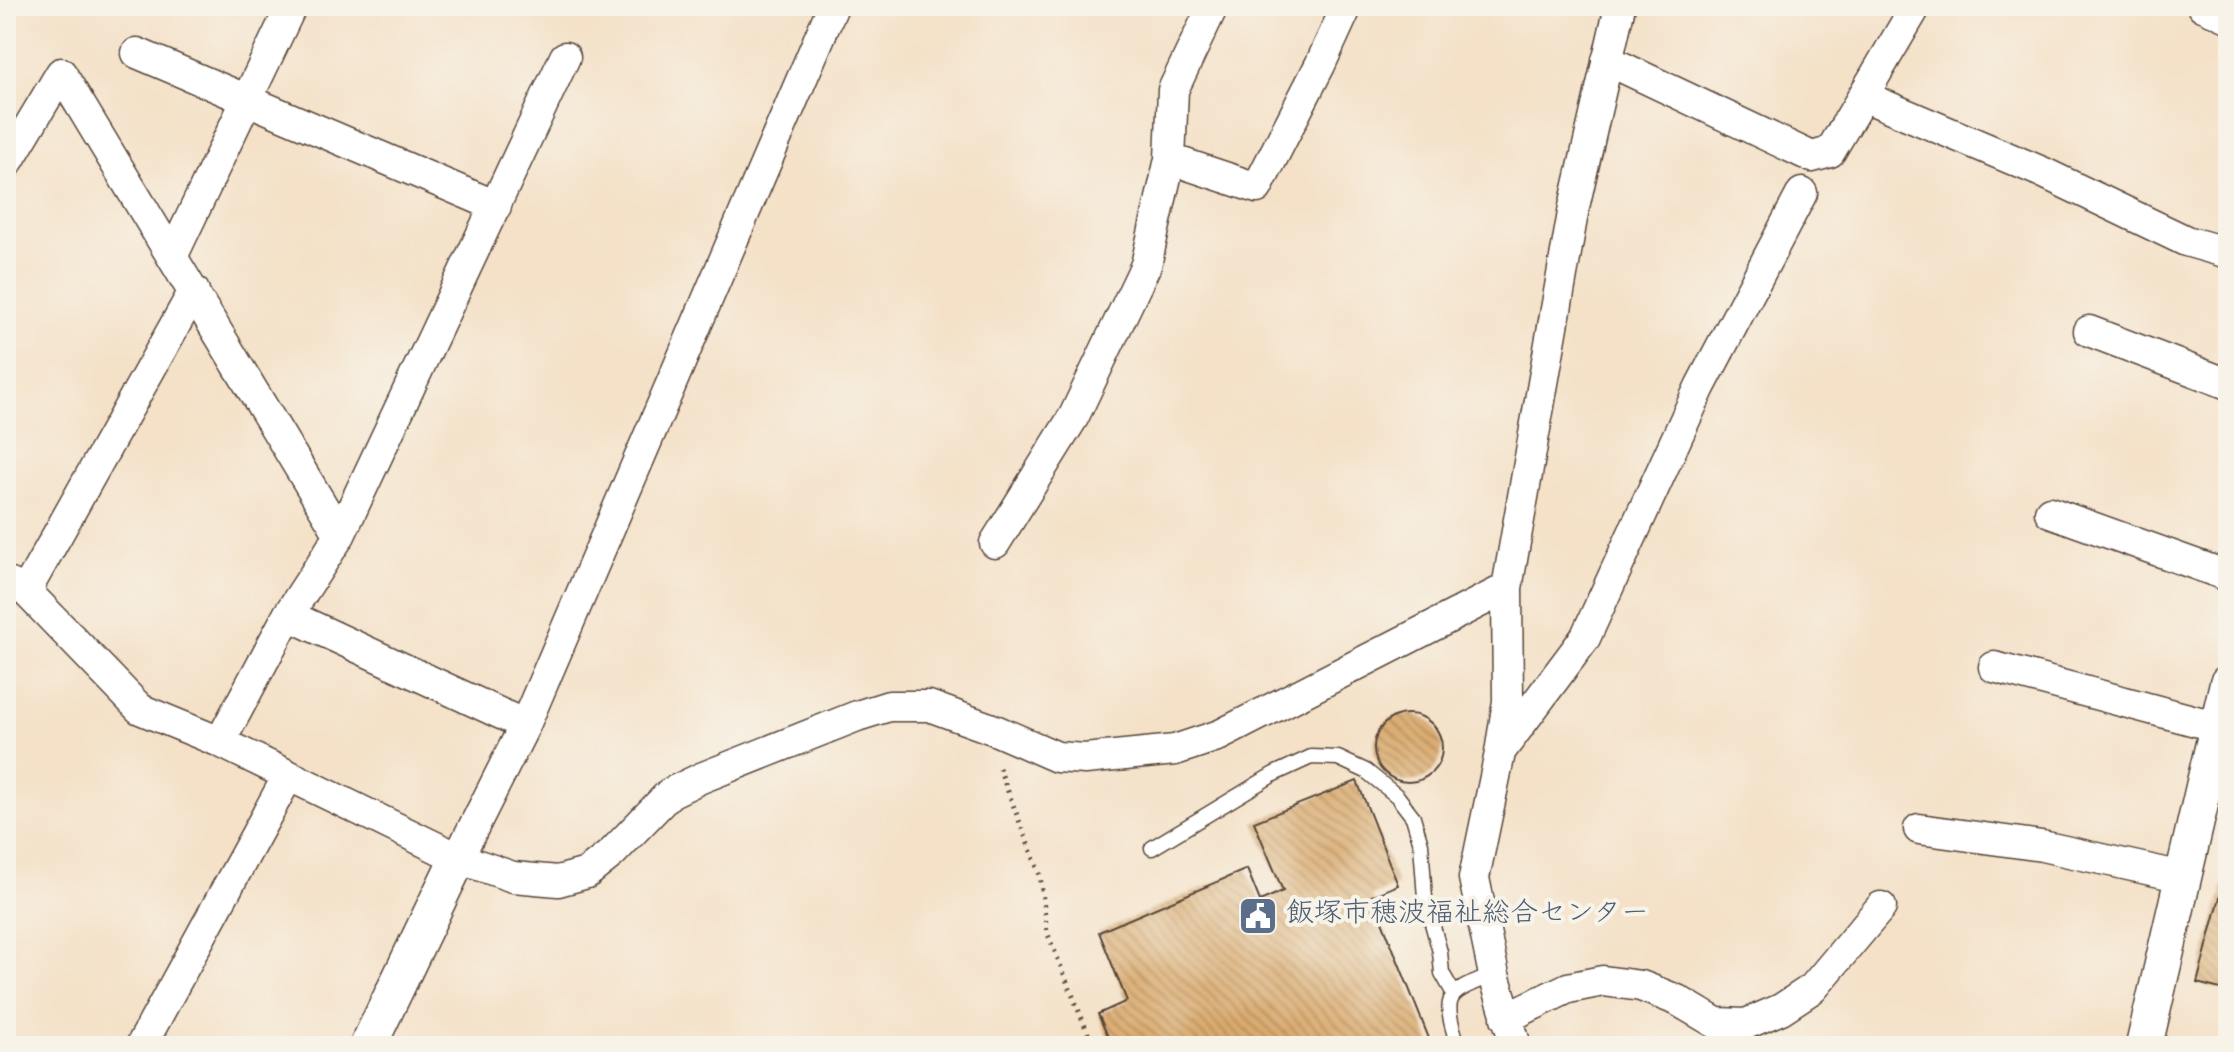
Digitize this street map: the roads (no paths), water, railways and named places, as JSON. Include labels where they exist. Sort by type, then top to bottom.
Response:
[{"type":"street","points":[[995,543],[1074,416],[1146,265],[1170,159],[1173,90],[1213,6]]},
{"type":"street","points":[[1170,159],[1257,188],[1347,6]]},
{"type":"street","points":[[1620,6],[1574,207],[1507,588],[1508,701],[1474,878],[1494,975],[1511,1032],[1568,988],[1603,981],[1641,986],[1677,1000],[1716,1023],[1746,1024],[1781,1009],[1813,988],[1881,907]]},
{"type":"street","points":[[1607,60],[1812,157],[1830,152],[1916,6]]},
{"type":"street","points":[[2203,6],[2228,17]]},
{"type":"street","points":[[173,255],[291,7]]},
{"type":"street","points":[[368,1046],[525,725],[828,7]]},
{"type":"street","points":[[137,53],[496,206]]},
{"type":"street","points":[[220,742],[288,615],[340,535],[565,57]]},
{"type":"street","points":[[6,165],[61,73],[340,535]]},
{"type":"street","points":[[1863,96],[2042,172],[2186,241],[2228,253]]},
{"type":"street","points":[[1500,753],[1585,638],[1700,387],[1802,193]]},
{"type":"street","points":[[194,291],[16,586],[140,709],[220,742],[458,858],[513,877],[558,881],[587,873],[612,853],[670,793],[857,716],[889,706],[929,706],[1057,757],[1085,759],[1175,750],[1220,735],[1507,588]]},
{"type":"street","points":[[2089,331],[2228,384]]},
{"type":"street","points":[[2050,512],[2228,576]]},
{"type":"street","points":[[288,615],[525,725]]},
{"type":"street","points":[[1994,667],[2218,727]]},
{"type":"street","points":[[2144,1046],[2228,683]]},
{"type":"street","points":[[141,1046],[288,776]]},
{"type":"street","points":[[1919,829],[2042,846],[2183,877]]},
{"type":"lane","points":[[1152,848],[1274,774],[1311,757],[1338,758],[1366,771],[1397,796],[1413,817],[1421,844],[1425,898],[1440,952],[1442,973],[1454,994]]},
{"type":"lane","points":[[1458,1046],[1448,1010],[1450,998],[1461,988],[1494,975]]},
{"type":"place","name":"飯塚市穂波福祉総合センター","points":[[1258,916]]}]
